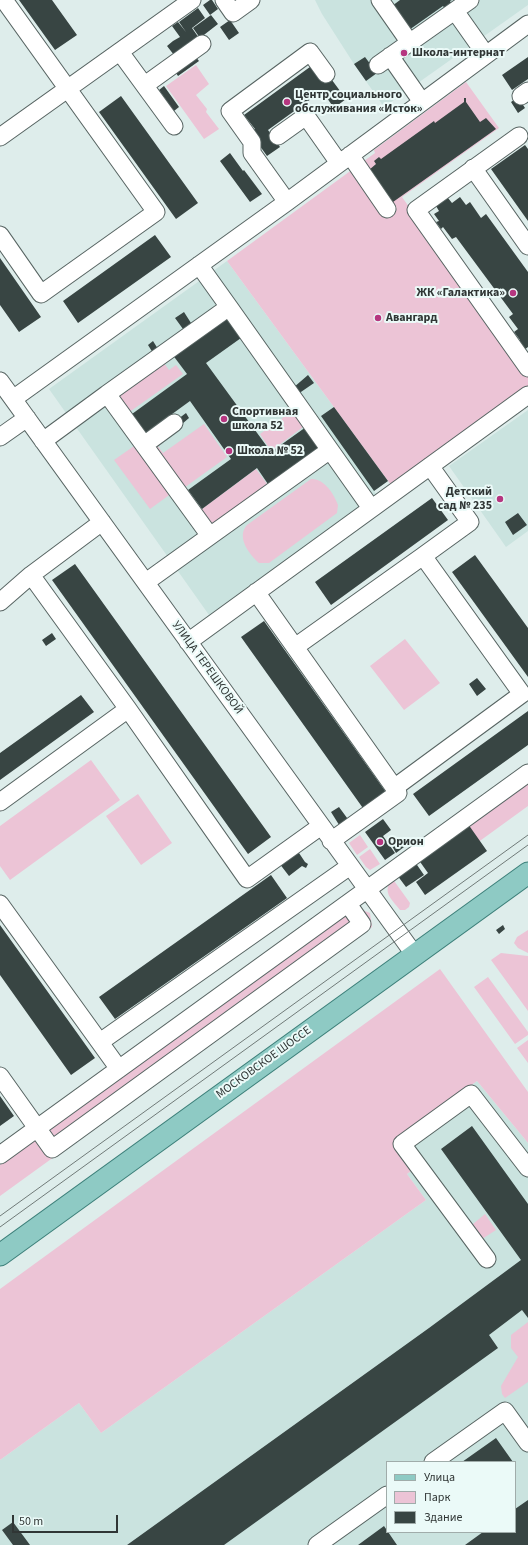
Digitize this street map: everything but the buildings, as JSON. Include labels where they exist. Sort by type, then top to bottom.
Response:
[{"type":"main road","name":"МОСКОВСКОЕ ШОССЕ","points":[[0,1255],[528,873]]},
{"type":"street","points":[[0,235],[41,294],[156,212],[4,0]]},
{"type":"street","points":[[0,138],[192,0]]},
{"type":"street","points":[[224,0],[233,13],[251,0]]},
{"type":"street","points":[[380,0],[410,43]]},
{"type":"street","points":[[422,102],[384,61],[470,0]]},
{"type":"street","points":[[455,11],[486,55]]},
{"type":"street","points":[[13,399],[287,202],[528,24]]},
{"type":"street","points":[[145,85],[202,44]]},
{"type":"street","points":[[120,52],[174,126]]},
{"type":"street","points":[[287,202],[252,153],[252,142],[230,111],[310,52],[326,74]]},
{"type":"street","points":[[278,136],[306,116],[387,209]]},
{"type":"street","points":[[519,136],[416,210],[526,370]]},
{"type":"street","points":[[473,168],[528,246]]},
{"type":"street","points":[[199,265],[371,508]]},
{"type":"street","points":[[43,441],[229,307]]},
{"type":"street","name":"УЛИЦА ТЕРЕШКОВОЙ","points":[[0,381],[414,954]]},
{"type":"street","points":[[107,394],[210,536]]},
{"type":"street","points":[[188,642],[528,395]]},
{"type":"street","points":[[0,437],[27,418]]},
{"type":"street","points":[[144,445],[174,423]]},
{"type":"street","points":[[146,582],[330,450]]},
{"type":"street","points":[[295,647],[470,522],[430,466]]},
{"type":"street","points":[[0,602],[31,575],[102,522]]},
{"type":"street","points":[[394,788],[525,696],[423,556]]},
{"type":"street","points":[[31,575],[128,709],[247,879],[321,826]]},
{"type":"street","points":[[256,592],[398,793],[331,841]]},
{"type":"street","points":[[0,802],[128,709]]},
{"type":"street","points":[[0,1155],[528,773]]},
{"type":"street","points":[[100,1042],[350,866]]},
{"type":"street","points":[[0,904],[119,1069]]},
{"type":"street","points":[[0,1076],[52,1149],[362,924],[348,904]]},
{"type":"street","points":[[487,1259],[402,1144],[471,1094],[528,1168]]},
{"type":"street","points":[[434,1461],[505,1411],[528,1443]]},
{"type":"street","points":[[316,1545],[386,1496]]},
{"type":"shaded area","name":"Школа-интернат","points":[[315,0],[528,0],[528,5],[384,107],[354,64],[322,14]]},
{"type":"shaded area","name":"Школа № 52","points":[[227,261],[388,481],[374,491],[377,495],[209,615],[49,389]]},
{"type":"shaded area","name":"Детский сад № 235","points":[[528,410],[528,531],[506,547],[449,466]]},
{"type":"shaded area","points":[[477,1081],[528,1143],[528,1545],[0,1545],[0,1460],[79,1403],[101,1433],[426,1200],[407,1174],[414,1169],[393,1142]]},
{"type":"green space","points":[[196,65],[209,84],[196,95],[207,109],[206,112],[219,129],[204,139],[166,86]]},
{"type":"green space","name":"Авангард","points":[[466,82],[499,128],[402,197],[528,374],[528,387],[391,485],[227,261],[375,153],[374,150]]},
{"type":"green space","points":[[161,359],[169,370],[176,365],[183,374],[128,413],[119,400],[118,389]]},
{"type":"green space","points":[[293,412],[307,424],[271,451],[260,434]]},
{"type":"green space","points":[[204,424],[227,457],[181,490],[149,444],[154,441],[163,453]]},
{"type":"green space","points":[[137,444],[172,493],[150,509],[114,460]]},
{"type":"green space","points":[[256,469],[270,488],[215,527],[198,510],[201,508],[202,509]]},
{"type":"green space","points":[[311,479],[320,481],[328,488],[338,505],[337,513],[269,563],[259,563],[251,555],[243,540],[244,530],[247,525]]},
{"type":"green space","points":[[405,639],[440,683],[404,710],[370,666]]},
{"type":"green space","points":[[91,760],[120,800],[10,880],[0,866],[0,826]]},
{"type":"green space","points":[[528,781],[528,806],[477,843],[464,827]]},
{"type":"green space","points":[[138,794],[172,843],[141,865],[106,816]]},
{"type":"green space","points":[[360,835],[368,847],[357,855],[349,843]]},
{"type":"green space","points":[[370,849],[380,864],[370,870],[359,857]]},
{"type":"green space","points":[[392,878],[410,903],[409,907],[405,910],[400,910],[389,895],[388,888]]},
{"type":"green space","points":[[355,907],[370,913],[372,927],[0,1196],[0,1165]]},
{"type":"green space","points":[[528,930],[528,953],[518,948],[514,943],[517,937]]},
{"type":"green space","points":[[501,953],[528,956],[528,1011],[491,960]]},
{"type":"green space","points":[[440,969],[528,1092],[528,1143],[477,1081],[393,1142],[414,1169],[407,1174],[426,1200],[101,1433],[79,1403],[0,1460],[0,1289]]},
{"type":"green space","points":[[488,977],[528,1032],[528,1035],[515,1044],[474,987]]},
{"type":"green space","points":[[528,1040],[528,1063],[517,1048]]},
{"type":"green space","points":[[485,1214],[496,1230],[482,1239],[471,1227]]},
{"type":"green space","points":[[528,1322],[528,1382],[505,1398],[502,1394],[501,1386],[518,1357],[511,1348],[511,1335]]},
{"type":"tram line","points":[[0,1216],[528,835]]},
{"type":"tram line","points":[[0,1227],[528,845]]},
{"type":"place","name":"Школа-интернат","points":[[404,53]]},
{"type":"place","name":"Центр социального обслуживания «Исток»","points":[[287,102]]},
{"type":"place","name":"ЖК «Галактика»","points":[[513,293]]},
{"type":"place","name":"Авангард","points":[[378,318]]},
{"type":"place","name":"Спортивная школа 52","points":[[224,419]]},
{"type":"place","name":"Школа № 52","points":[[229,451]]},
{"type":"place","name":"Детский сад № 235","points":[[500,499]]},
{"type":"place","name":"Орион","points":[[380,842]]}]
